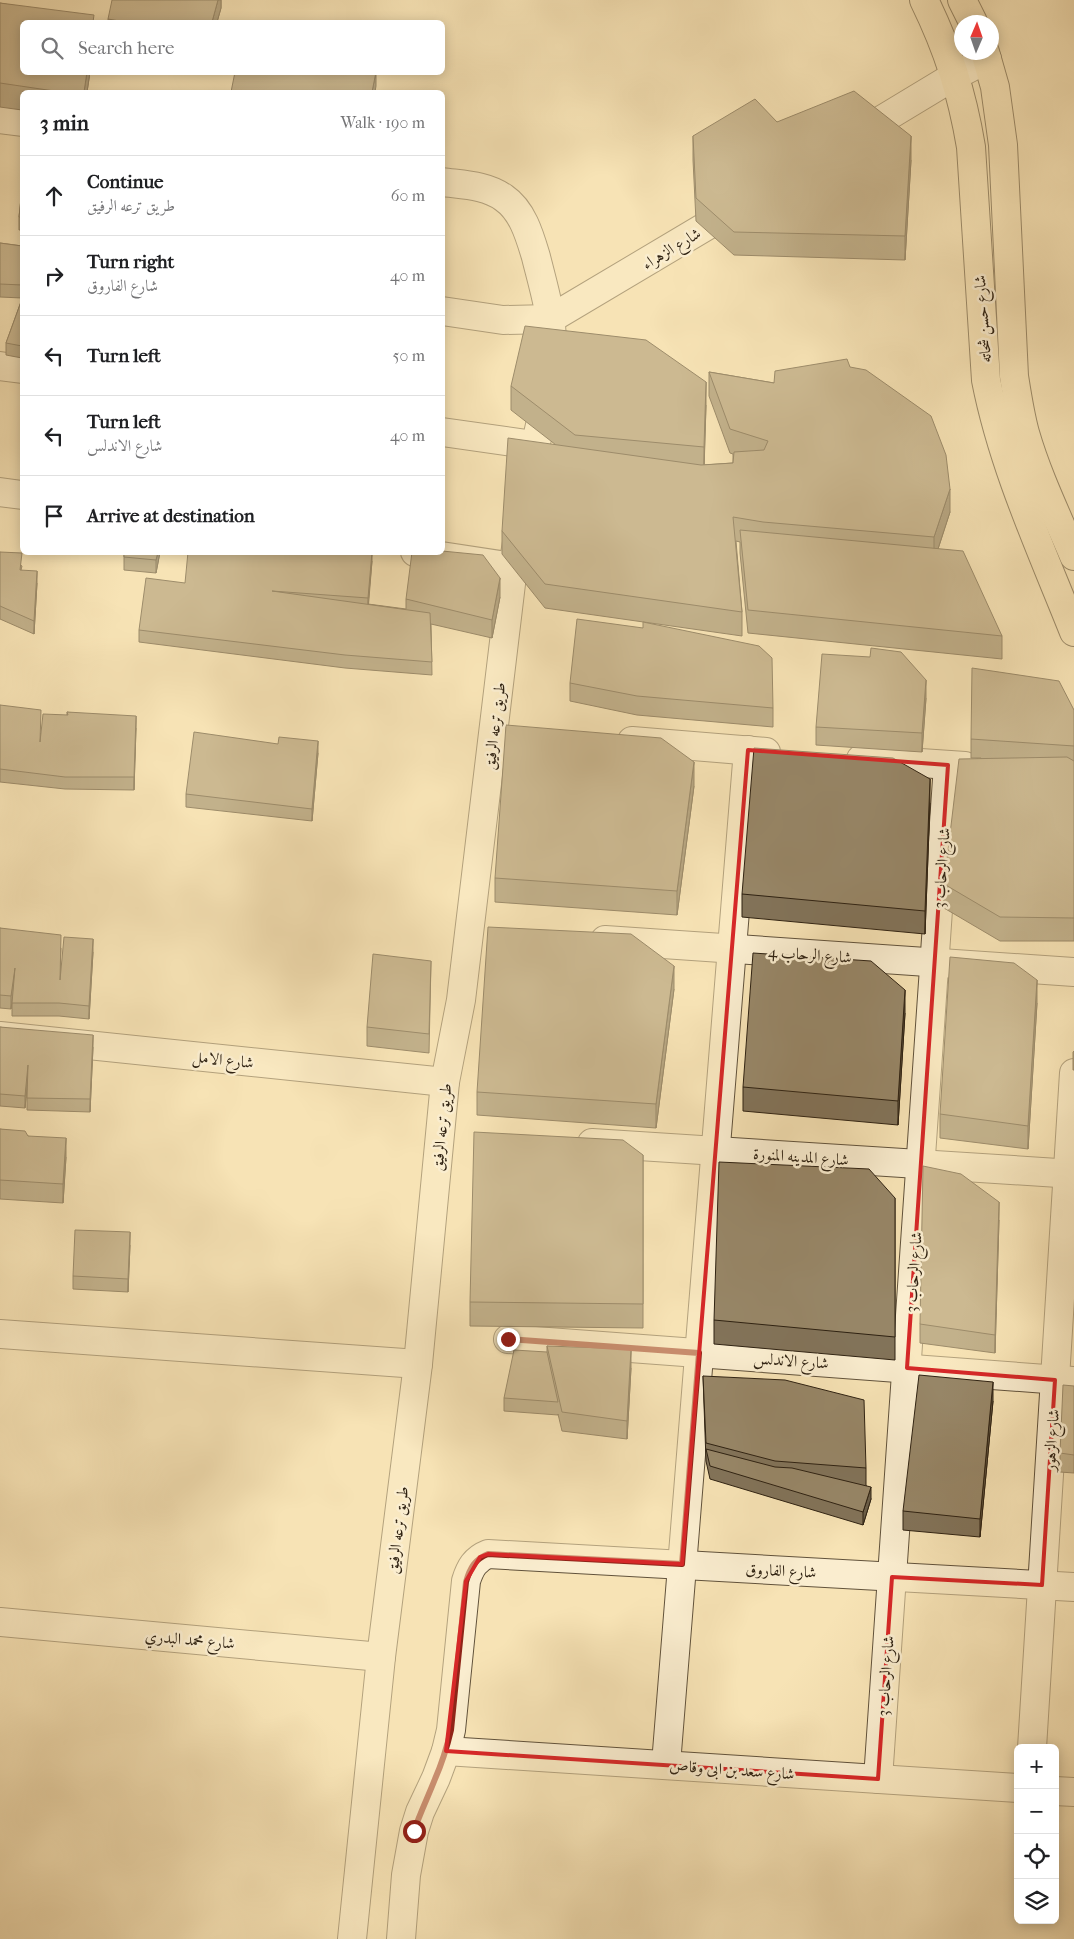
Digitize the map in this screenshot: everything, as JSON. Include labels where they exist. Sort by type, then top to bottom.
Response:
[{"type":"main road","name":"شارع حسن شحاته","points":[[924,0],[942,37],[956,75],[971,147],[986,380],[992,411],[1010,469],[1074,632]]},
{"type":"main road","points":[[962,0],[970,15]]},
{"type":"main road","name":"شارع حسن شحاته","points":[[987,60],[999,106],[1003,145],[1014,376],[1018,405],[1034,461],[1074,556]]},
{"type":"street","points":[[836,148],[980,60]]},
{"type":"street","points":[[0,119],[20,122]]},
{"type":"street","name":"طريق ترعه الرفيق","points":[[352,1939],[380,1657],[418,1364],[445,1082],[461,1000],[513,567],[534,445],[547,391],[552,344],[546,295],[529,234],[519,214],[506,199],[489,188],[445,182]]},
{"type":"street","name":"شارع الزهراء","points":[[445,311],[503,320],[550,319],[759,194]]},
{"type":"street","points":[[0,366],[20,369]]},
{"type":"street","points":[[445,432],[534,445]]},
{"type":"street","points":[[0,492],[20,495]]},
{"type":"street","points":[[435,555],[513,567]]},
{"type":"street","points":[[606,739],[786,753]]},
{"type":"street","points":[[666,1764],[748,750]]},
{"type":"street","points":[[834,757],[987,767]]},
{"type":"street","name":"شارع الرحاب 3","points":[[878,1779],[948,765]]},
{"type":"street","name":"شارع الرحاب 4","points":[[585,938],[1074,972]]},
{"type":"street","name":"شارع الامل","points":[[0,1036],[445,1082]]},
{"type":"street","name":"شارع الزهور","points":[[1032,1744],[1042,1585],[1065,1380],[1074,1073]]},
{"type":"street","name":"شارع المدينه المنورة","points":[[567,1141],[1071,1173]]},
{"type":"street","points":[[0,1334],[418,1364]]},
{"type":"street","name":"شارع الاندلس","points":[[508,1339],[1065,1380]]},
{"type":"street","name":"شارع الفاروق","points":[[446,1751],[451,1730],[466,1582],[473,1564],[480,1557],[488,1554],[1074,1587]]},
{"type":"street","name":"شارع محمد البدري","points":[[0,1622],[380,1657]]},
{"type":"street","points":[[401,1939],[406,1875],[413,1838],[420,1812],[446,1751]]},
{"type":"street","name":"شارع سعد بن ابى وقاص","points":[[446,1751],[1014,1788]]},
{"type":"street","points":[[1059,1790],[1074,1792]]},
{"type":"highlighted area","points":[[748,750],[948,765],[907,1368],[1055,1380],[1042,1585],[892,1577],[878,1779],[446,1751],[466,1581],[480,1557],[488,1554],[682,1564]]},
{"type":"building","points":[[112,0],[218,0],[213,20],[108,19]]},
{"type":"building","points":[[0,3],[94,15],[93,20],[20,20],[20,75],[87,75],[84,90],[47,90],[0,83]]},
{"type":"building","points":[[234,75],[375,75],[372,90],[231,90]]},
{"type":"building","points":[[854,91],[911,136],[905,236],[734,232],[696,198],[693,136],[755,99],[777,122]]},
{"type":"building","points":[[0,243],[20,246],[20,285],[0,284]]},
{"type":"building","points":[[20,304],[20,346],[6,343]]},
{"type":"building","points":[[525,326],[646,340],[706,382],[704,447],[575,435],[511,386]]},
{"type":"building","points":[[847,359],[850,367],[866,370],[931,416],[946,455],[950,489],[934,537],[763,522],[733,517],[742,612],[545,584],[502,531],[508,438],[701,465],[733,463],[734,452],[764,450],[768,441],[730,429],[709,372],[774,383],[775,371]]},
{"type":"building","points":[[740,530],[963,551],[1002,636],[748,610]]},
{"type":"building","points":[[445,551],[483,555],[500,578],[492,620],[406,599],[412,555],[445,555]]},
{"type":"building","points":[[0,552],[20,553],[22,555],[20,570],[37,571],[34,621],[0,606]]},
{"type":"building","points":[[124,555],[157,555],[156,560],[124,557]]},
{"type":"building","points":[[188,555],[372,555],[368,598],[272,591],[430,613],[432,662],[345,655],[139,630],[146,578],[185,583]]},
{"type":"building","points":[[577,619],[643,628],[643,622],[759,646],[772,658],[773,708],[637,696],[570,683]]},
{"type":"building","points":[[871,648],[901,652],[926,680],[922,733],[816,727],[822,654],[870,657]]},
{"type":"building","points":[[972,668],[1059,681],[1074,710],[1074,746],[971,739]]},
{"type":"building","points":[[0,705],[41,710],[40,742],[43,714],[68,715],[67,712],[136,716],[134,777],[65,777],[0,769]]},
{"type":"building","points":[[506,725],[661,738],[694,762],[677,891],[495,878]]},
{"type":"building","points":[[194,732],[278,744],[279,737],[318,741],[312,809],[186,794]]},
{"type":"building","points":[[754,748],[893,758],[930,779],[925,911],[742,894]]},
{"type":"building","points":[[1067,757],[1074,761],[1074,918],[1000,917],[944,884],[959,759]]},
{"type":"building","points":[[488,927],[631,934],[674,966],[656,1104],[477,1092]]},
{"type":"building","points":[[0,928],[61,935],[60,980],[64,937],[93,939],[89,1006],[59,1003],[12,1003],[15,968],[11,996],[0,995]]},
{"type":"building","points":[[753,953],[871,961],[905,990],[898,1101],[743,1087]]},
{"type":"building","points":[[373,954],[431,961],[429,1034],[367,1027]]},
{"type":"building","points":[[950,957],[1014,963],[1037,980],[1028,1126],[940,1114]]},
{"type":"building","points":[[0,1027],[93,1035],[90,1099],[27,1098],[28,1065],[25,1096],[0,1094]]},
{"type":"building","points":[[0,1129],[25,1131],[28,1136],[66,1138],[63,1184],[0,1180]]},
{"type":"building","points":[[474,1132],[623,1140],[643,1155],[643,1304],[470,1302]]},
{"type":"building","points":[[719,1162],[869,1169],[895,1198],[895,1337],[714,1320]]},
{"type":"building","points":[[923,1166],[961,1174],[999,1202],[995,1335],[920,1324]]},
{"type":"building","points":[[75,1230],[130,1232],[128,1279],[73,1276]]},
{"type":"building","points":[[547,1346],[631,1349],[627,1421],[562,1412]]},
{"type":"building","points":[[514,1350],[547,1352],[558,1402],[504,1398]]},
{"type":"building","points":[[919,1375],[993,1382],[980,1519],[903,1511]]},
{"type":"building","points":[[703,1376],[785,1380],[864,1400],[866,1468],[775,1461],[706,1443]]},
{"type":"building","points":[[1063,1385],[1074,1386],[1074,1455],[1060,1453]]},
{"type":"building","points":[[706,1449],[775,1467],[792,1468],[871,1487],[863,1512],[710,1466]]},
{"type":"route","points":[[414,1831],[446,1751],[451,1730],[466,1582],[473,1564],[480,1557],[488,1554],[682,1564],[699,1353],[508,1339]]}]
